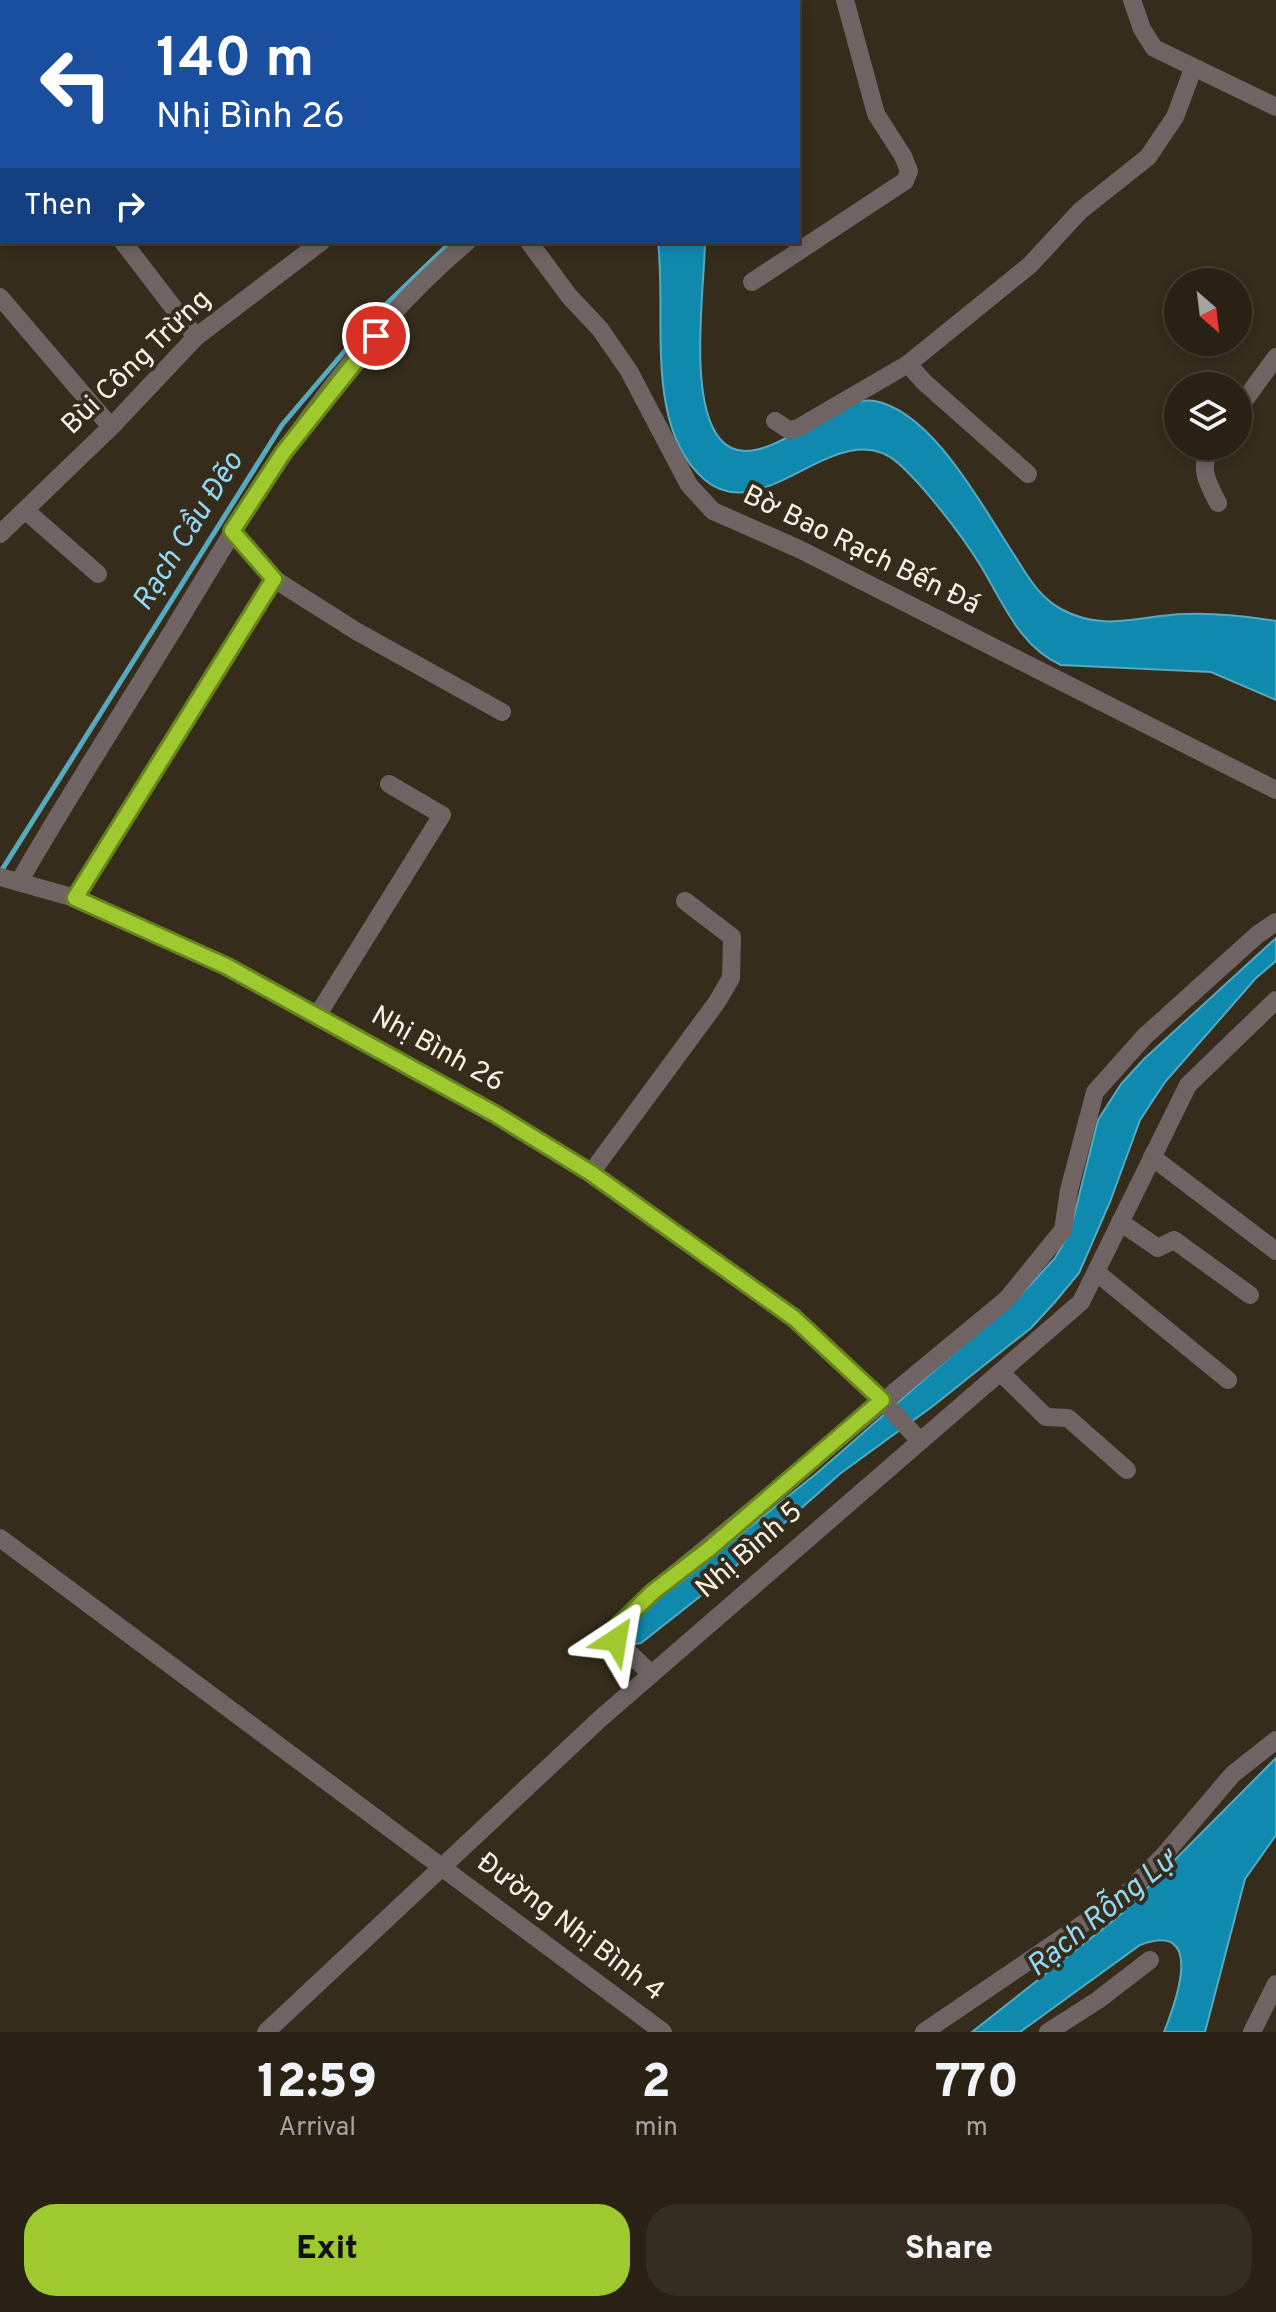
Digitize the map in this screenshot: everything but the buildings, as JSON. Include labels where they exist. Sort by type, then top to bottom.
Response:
[{"type":"street","points":[[752,282],[905,181],[909,171],[876,114],[845,0]]},
{"type":"street","points":[[1132,0],[1142,29],[1154,48],[1276,107]]},
{"type":"street","points":[[775,421],[789,430],[798,428],[908,364],[1030,265],[1080,211],[1148,157],[1175,117],[1193,69]]},
{"type":"street","points":[[125,244],[196,337]]},
{"type":"street","name":"Bùi Công Trừng","points":[[0,534],[111,427],[196,337],[318,244]]},
{"type":"street","points":[[9,880],[283,453],[356,359],[437,267],[465,244]]},
{"type":"street","name":"Bờ Bao Rạch Bến Đá","points":[[530,244],[569,296],[600,329],[629,371],[689,485],[713,511],[799,549],[1276,790]]},
{"type":"street","points":[[0,297],[111,427]]},
{"type":"street","points":[[1252,390],[1276,357]]},
{"type":"street","points":[[908,364],[924,382],[1028,474]]},
{"type":"street","points":[[1204,460],[1203,469],[1218,503]]},
{"type":"street","points":[[25,510],[98,574]]},
{"type":"street","points":[[232,531],[274,579],[356,631],[502,712]]},
{"type":"street","points":[[75,898],[274,579]]},
{"type":"street","points":[[317,1016],[442,815],[389,784]]},
{"type":"street","name":"Nhị Bình 26","points":[[9,880],[75,898],[226,966],[495,1114],[591,1173],[794,1318],[916,1436]]},
{"type":"street","points":[[591,1173],[717,1002],[731,978],[732,937],[685,901]]},
{"type":"street","points":[[651,1674],[616,1640],[617,1627],[653,1592],[709,1549],[1007,1299],[1063,1230],[1069,1190],[1095,1092],[1145,1036],[1257,935],[1276,922]]},
{"type":"street","name":"Nhị Bình 5","points":[[266,2032],[601,1718],[916,1436],[1000,1372],[1081,1302],[1188,1085],[1276,1000]]},
{"type":"street","points":[[1152,1157],[1276,1251]]},
{"type":"street","points":[[1120,1222],[1158,1248],[1174,1240],[1250,1295]]},
{"type":"street","points":[[1096,1272],[1228,1380]]},
{"type":"street","points":[[1000,1372],[1046,1417],[1068,1418],[1127,1470]]},
{"type":"street","name":"Đường Nhị Bình 4","points":[[0,1538],[663,2032]]},
{"type":"street","points":[[924,2032],[1124,1896],[1164,1855],[1233,1774],[1276,1740]]},
{"type":"street","points":[[1048,2032],[1098,2000],[1150,1960]]},
{"type":"street","points":[[1252,2032],[1276,1984]]},
{"type":"water","points":[[658,244],[705,244],[700,345],[704,399],[710,422],[720,439],[735,450],[753,450],[774,444],[857,402],[875,401],[896,409],[916,422],[953,462],[1033,583],[1045,598],[1061,609],[1092,620],[1107,621],[1197,614],[1276,621],[1276,700],[1211,672],[1061,665],[1046,657],[1023,635],[971,551],[930,497],[898,463],[875,451],[851,451],[752,491],[728,491],[705,480],[686,458],[673,431],[665,401],[660,335]]},
{"type":"water","points":[[1276,938],[1276,961],[1256,978],[1165,1082],[1140,1120],[1110,1202],[1079,1273],[1055,1302],[1031,1328],[933,1406],[841,1473],[712,1587],[641,1643],[629,1645],[624,1640],[625,1622],[684,1580],[817,1473],[1020,1296],[1055,1258],[1070,1232],[1098,1120],[1121,1084],[1144,1059]]},
{"type":"water","points":[[1276,1758],[1276,1835],[1245,1879],[1205,2032],[1164,2032],[1175,2002],[1181,1968],[1180,1954],[1173,1944],[1160,1940],[1140,1945],[1020,2032],[972,2032],[1119,1916]]},
{"type":"waterway","name":"Rạch Cầu Đẽo","points":[[0,873],[282,425],[377,313],[449,244]]},
{"type":"route","points":[[376,336],[283,453],[232,531],[274,579],[75,898],[226,966],[495,1114],[591,1173],[794,1318],[882,1400],[709,1549],[653,1592],[617,1627],[616,1640]]},
{"type":"water label","name":"Rạch Rỗng Lự","points":[[1103,1914]]}]
